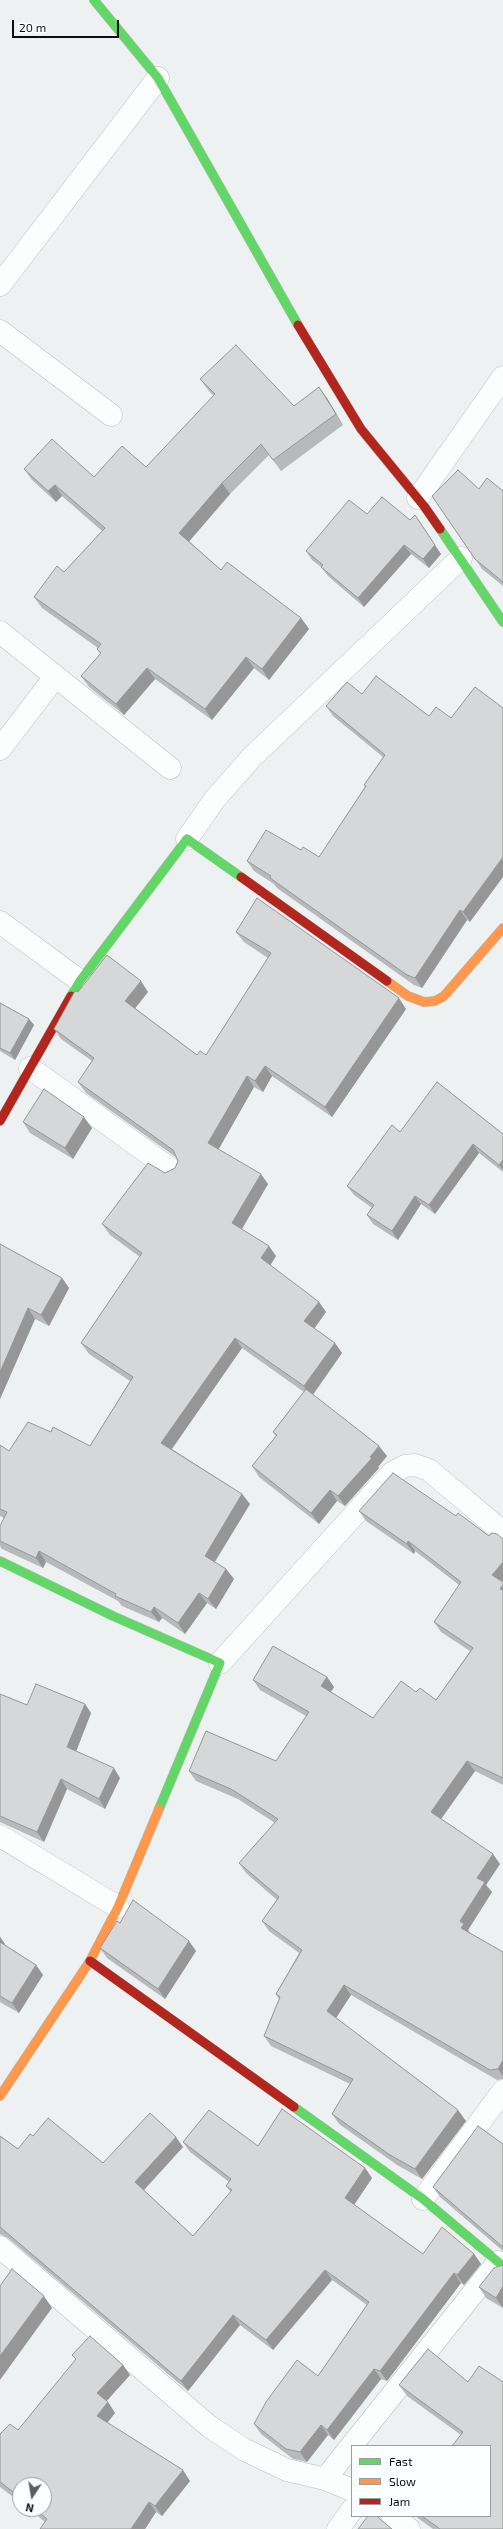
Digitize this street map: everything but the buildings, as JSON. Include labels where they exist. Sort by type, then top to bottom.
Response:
[{"type":"street","points":[[94,0],[158,78],[320,364],[361,429],[418,498],[461,558],[503,622]]},
{"type":"street","points":[[0,285],[158,78]]},
{"type":"street","points":[[0,331],[111,415]]},
{"type":"street","points":[[418,498],[503,378]]},
{"type":"street","points":[[0,1121],[80,981],[215,800],[253,756],[461,558]]},
{"type":"street","points":[[0,632],[170,768]]},
{"type":"street","points":[[0,749],[55,676]]},
{"type":"street","points":[[186,840],[408,996],[424,1002],[435,1001],[444,996],[503,928]]},
{"type":"street","points":[[0,922],[80,981]]},
{"type":"street","points":[[30,1068],[173,1171]]},
{"type":"street","points":[[0,2096],[90,1961],[118,1907],[220,1663],[392,1473],[405,1466],[414,1465],[429,1470],[503,1532]]},
{"type":"street","points":[[0,1561],[113,1616],[220,1663]]},
{"type":"street","points":[[0,1836],[118,1907]]},
{"type":"street","points":[[90,1961],[423,2199],[501,2264],[353,2445]]},
{"type":"street","points":[[423,2199],[503,2091]]},
{"type":"street","points":[[0,2248],[210,2427],[244,2450],[287,2470],[325,2479],[351,2490]]},
{"type":"street","points":[[325,2479],[351,2447]]},
{"type":"street","points":[[338,2529],[351,2511]]},
{"type":"street","points":[[393,2517],[409,2529]]},
{"type":"traffic: fast","points":[[94,0],[158,78],[298,325]]},
{"type":"traffic: fast","points":[[440,529],[503,622]]},
{"type":"traffic: fast","points":[[71,996],[80,981],[187,839],[241,877]]},
{"type":"traffic: fast","points":[[0,1561],[113,1616],[220,1663],[159,1809]]},
{"type":"traffic: fast","points":[[294,2107],[423,2199],[503,2266]]},
{"type":"traffic: slow","points":[[387,981],[408,996],[424,1002],[435,1001],[444,996],[503,928]]},
{"type":"traffic: slow","points":[[0,2096],[90,1961],[118,1907],[159,1809]]},
{"type":"traffic: jam","points":[[298,325],[361,429],[424,506],[440,529]]},
{"type":"traffic: jam","points":[[241,877],[387,981]]},
{"type":"traffic: jam","points":[[0,1121],[71,996]]},
{"type":"traffic: jam","points":[[90,1961],[294,2107]]}]
